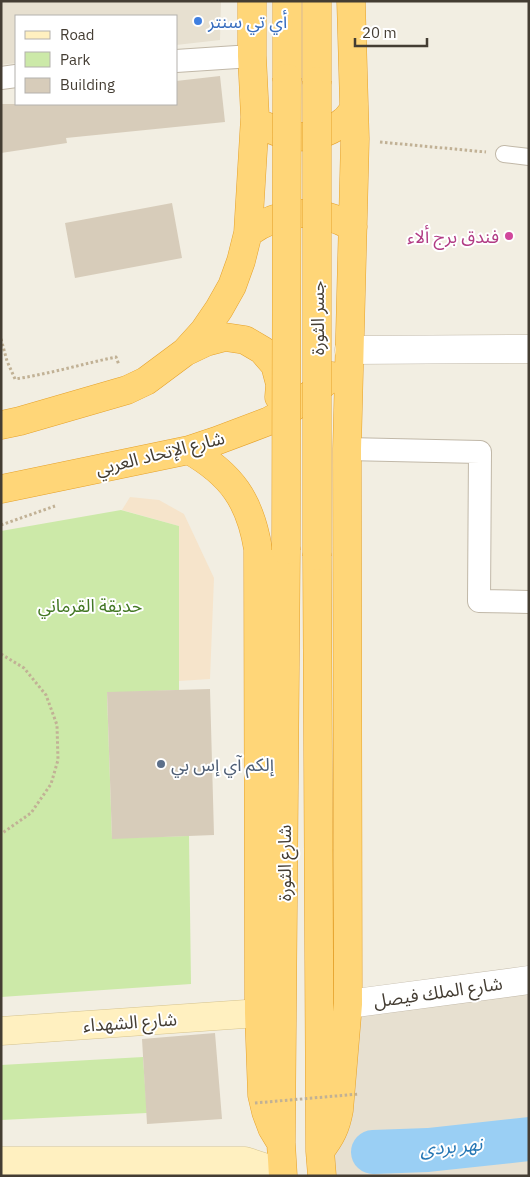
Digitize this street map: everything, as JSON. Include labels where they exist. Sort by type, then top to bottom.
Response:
[{"type":"highway","points":[[186,352],[204,331],[232,286],[248,233],[255,117],[252,1]]},
{"type":"highway","name":"جسر الثورة","points":[[286,550],[287,1]]},
{"type":"highway","name":"جسر الثورة","points":[[317,1],[317,556]]},
{"type":"highway","points":[[321,1163],[336,1125],[339,1110],[348,1004],[346,449],[355,139],[351,1]]},
{"type":"highway","points":[[255,117],[268,128],[282,134],[298,137],[314,136],[344,122],[354,110]]},
{"type":"highway","points":[[248,233],[272,219],[299,213],[327,216],[353,227]]},
{"type":"highway","points":[[1,425],[127,390],[146,381],[186,352],[206,342],[225,337],[245,340],[262,350],[275,365],[280,384],[278,404],[269,421]]},
{"type":"highway","name":"شارع الإتحاد العربي","points":[[1,489],[189,450],[269,421],[292,408],[314,392],[334,374],[348,350]]},
{"type":"highway","points":[[189,450],[208,460],[238,492],[248,511],[258,549],[259,1013],[262,1095],[269,1120],[281,1143]]},
{"type":"highway","points":[[255,532],[267,521],[281,514],[297,512],[313,514],[328,521],[339,532],[347,546]]},
{"type":"highway","name":"شارع الثورة","points":[[282,1174],[286,550]]},
{"type":"highway","name":"شارع الثورة","points":[[317,556],[321,1163]]},
{"type":"main road","name":"شارع الشهداء","points":[[1,1031],[259,1013]]},
{"type":"main road","points":[[1,1161],[43,1168],[245,1161],[282,1174]]},
{"type":"street","points":[[178,61],[252,56]]},
{"type":"street","points":[[1,78],[15,76]]},
{"type":"street","points":[[504,154],[529,157]]},
{"type":"street","points":[[348,350],[529,349]]},
{"type":"street","points":[[346,449],[480,452],[478,601],[529,602]]},
{"type":"street","name":"شارع الملك فيصل","points":[[348,1004],[529,980]]},
{"type":"path","points":[[355,139],[504,154]]},
{"type":"path","points":[[1,339],[7,361],[15,379],[37,376],[116,357]]},
{"type":"path","points":[[1,525],[61,504]]},
{"type":"path","points":[[1,654],[24,668],[46,695],[57,725],[58,751],[58,760],[51,784],[31,813],[1,834]]},
{"type":"path","points":[[255,1103],[359,1094]]},
{"type":"shaded area","points":[[1,1],[221,1],[220,40],[178,45],[178,15],[15,15],[15,63],[1,65]]},
{"type":"shaded area","points":[[130,497],[159,500],[184,514],[214,578],[210,679],[179,681],[179,526],[122,510]]},
{"type":"shaded area","points":[[529,980],[529,1176],[322,1176],[348,1004]]},
{"type":"green space","name":"حديقة القرماني","points":[[121,510],[179,526],[179,690],[107,693],[112,838],[189,836],[191,984],[1,997],[1,531]]},
{"type":"green space","points":[[143,1057],[147,1113],[1,1120],[1,1065]]},
{"type":"building","points":[[220,76],[225,122],[66,138],[67,143],[1,153],[1,104],[178,105],[178,81]]},
{"type":"building","points":[[172,203],[182,258],[75,278],[65,223]]},
{"type":"building","points":[[210,689],[214,835],[112,839],[107,692]]},
{"type":"building","points":[[215,1033],[222,1119],[147,1124],[142,1039]]},
{"type":"waterway","name":"نهر بردى","points":[[373,1152],[428,1150],[529,1139]]},
{"type":"place","name":"أي تي سنتر","points":[[198,21]]},
{"type":"place","name":"فندق برج ألاء","points":[[509,236]]},
{"type":"place","name":"إلكم آي إس بي","points":[[161,764]]}]
